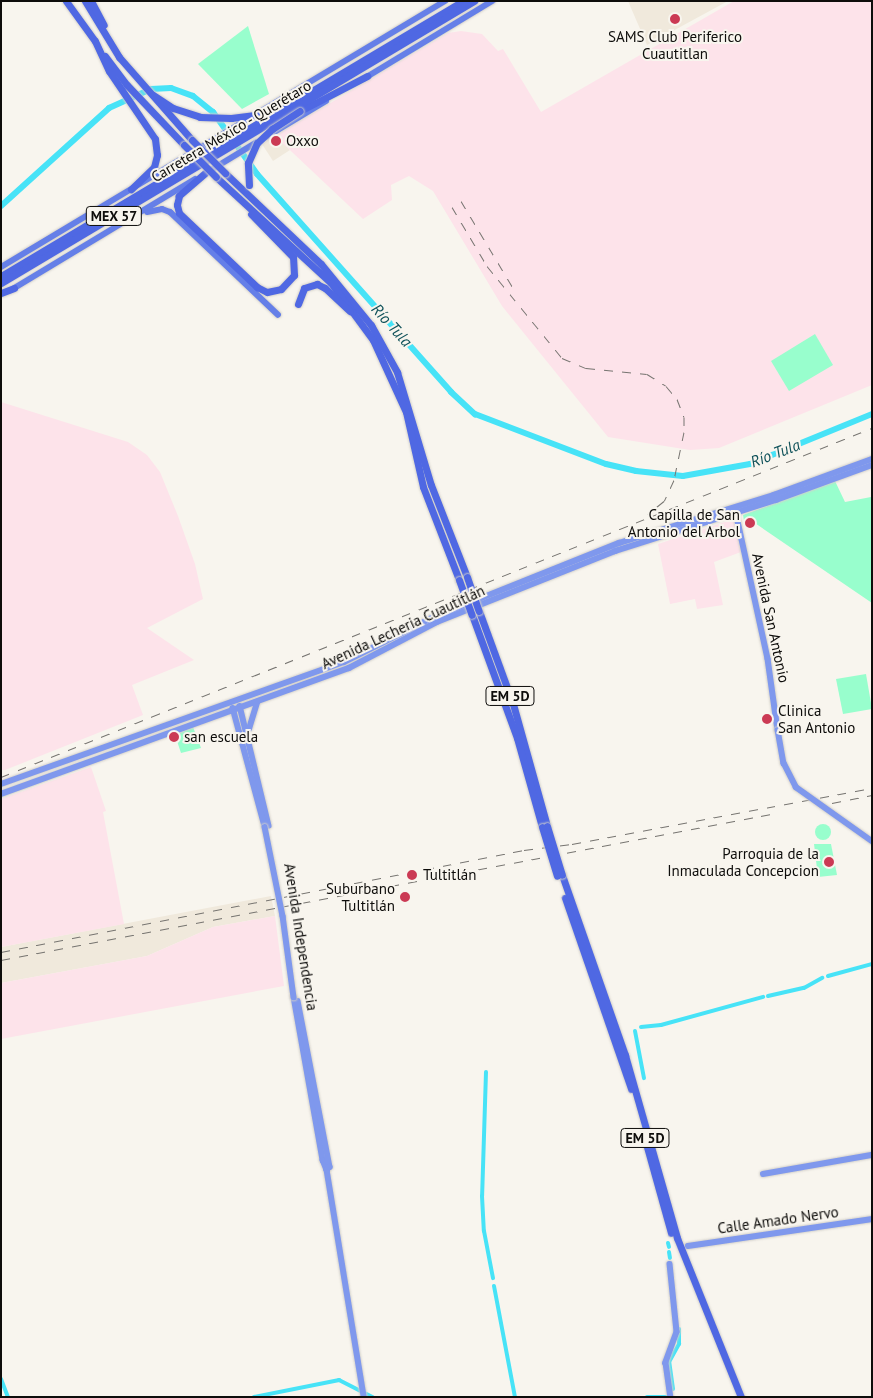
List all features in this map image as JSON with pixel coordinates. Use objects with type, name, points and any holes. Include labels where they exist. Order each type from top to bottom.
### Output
[{"type":"highway","points":[[66,1],[95,41]]},
{"type":"highway","name":"EM 5D","points":[[71,1],[123,86],[148,108],[216,177],[331,283],[358,317],[379,351],[406,412],[423,487],[533,784]]},
{"type":"highway","name":"EM 5D","points":[[85,1],[119,57],[156,102],[265,212],[321,264],[350,296],[383,346],[411,409],[431,485],[513,704],[536,797],[559,876],[615,1033],[675,1239],[737,1397]]},
{"type":"highway","points":[[91,1],[119,57]]},
{"type":"highway","points":[[428,22],[456,1]]},
{"type":"highway","name":"Carretera México - Querétaro","points":[[248,134],[463,1]]},
{"type":"highway","name":"Carretera México - Querétaro","points":[[1,276],[474,1]]},
{"type":"highway","points":[[265,212],[248,186],[248,162],[257,143],[272,129],[300,111],[367,76]]},
{"type":"highway","points":[[123,86],[135,111],[154,136],[157,155],[149,173],[132,189]]},
{"type":"highway","points":[[144,88],[170,106],[190,114],[241,120],[255,115]]},
{"type":"highway","name":"Carretera México - Querétaro","points":[[1,283],[226,146]]},
{"type":"highway","points":[[205,173],[180,196],[177,205],[179,213],[254,285],[281,290],[296,270],[292,254],[241,205],[230,190]]},
{"type":"highway","points":[[298,304],[306,287],[314,284],[323,286],[354,316],[379,351]]},
{"type":"highway","points":[[1,294],[14,288]]},
{"type":"highway","name":"EM 5D","points":[[685,1265],[741,1397]]},
{"type":"main road","points":[[255,115],[445,1]]},
{"type":"main road","points":[[14,288],[492,1]]},
{"type":"main road","points":[[1,267],[219,136],[241,120]]},
{"type":"main road","points":[[132,217],[153,210],[168,211],[278,314]]},
{"type":"main road","name":"Avenida Lecheria Cuautitlán","points":[[1,784],[344,662],[434,617],[619,543],[736,510],[872,459]]},
{"type":"main road","name":"Avenida Lecheria Cuautitlán","points":[[1,794],[349,668],[437,622],[614,551],[872,465]]},
{"type":"main road","name":"Avenida San Antonio","points":[[736,510],[768,659],[785,768],[796,787],[872,841]]},
{"type":"main road","name":"Avenida Independencia","points":[[235,701],[241,708],[248,734],[267,826],[323,1160],[328,1170],[364,1396]]},
{"type":"main road","name":"Avenida Independencia","points":[[235,701],[234,710],[267,826]]},
{"type":"main road","points":[[248,734],[250,717],[257,702]]},
{"type":"main road","points":[[763,1174],[872,1155]]},
{"type":"main road","name":"Calle Amado Nervo","points":[[688,1246],[872,1219]]},
{"type":"main road","points":[[670,1264],[677,1332],[666,1363],[671,1397]]},
{"type":"shaded area","points":[[628,1],[728,1],[647,45]]},
{"type":"shaded area","points":[[734,1],[872,1],[872,385],[719,448],[690,450],[608,437],[502,306],[433,191],[409,176],[391,185],[392,200],[363,219],[275,136],[448,33],[461,31],[482,34],[498,51],[503,49],[541,112]]},
{"type":"shaded area","points":[[275,136],[290,150],[273,161],[262,144]]},
{"type":"shaded area","points":[[1,402],[128,442],[147,455],[160,472],[178,516],[195,564],[203,599],[147,628],[194,660],[132,685],[143,715],[5,770],[1,770]]},
{"type":"shaded area","points":[[734,519],[741,552],[714,562],[723,605],[697,609],[695,599],[670,604],[658,544]]},
{"type":"shaded area","points":[[91,767],[106,811],[103,812],[124,924],[1,947],[1,799]]},
{"type":"shaded area","points":[[271,896],[275,916],[213,927],[147,956],[1,983],[1,947]]},
{"type":"shaded area","points":[[275,916],[284,986],[1,1039],[1,983],[147,956],[213,927]]},
{"type":"green space","points":[[248,26],[269,94],[242,109],[198,64]]},
{"type":"green space","points":[[815,334],[833,365],[789,391],[771,361]]},
{"type":"green space","points":[[835,481],[845,502],[871,497],[872,603],[749,519],[744,521],[743,515]]},
{"type":"green space","points":[[866,674],[872,709],[843,714],[836,679]]},
{"type":"green space","points":[[193,727],[201,748],[181,753],[175,735]]},
{"type":"green space","points":[[823,824],[829,826],[831,832],[829,838],[823,840],[817,838],[815,832],[817,826]]},
{"type":"green space","points":[[814,844],[831,844],[837,875],[818,877]]},
{"type":"waterway","name":"Río Tula","points":[[1,206],[109,108],[151,89],[171,88],[193,96],[213,112],[257,174],[451,392],[475,414],[606,464],[636,471],[683,476],[750,464],[872,414]]},
{"type":"waterway","points":[[828,976],[872,964]]},
{"type":"waterway","points":[[768,996],[804,988],[822,978]]},
{"type":"waterway","points":[[641,1027],[661,1025],[763,997]]},
{"type":"waterway","points":[[635,1031],[644,1078]]},
{"type":"waterway","points":[[486,1072],[482,1196],[484,1231],[493,1278]]},
{"type":"waterway","points":[[668,1243],[669,1247]]},
{"type":"waterway","points":[[669,1252],[670,1258]]},
{"type":"waterway","points":[[494,1286],[515,1397]]},
{"type":"waterway","points":[[673,1389],[669,1362],[679,1344],[679,1329]]},
{"type":"waterway","points":[[1,1379],[8,1397]]},
{"type":"waterway","points":[[254,1397],[339,1380],[373,1397]]},
{"type":"waterway","points":[[647,1397],[667,1397]]},
{"type":"railway","points":[[461,201],[516,293]]},
{"type":"railway","points":[[452,207],[487,266],[562,358],[586,368],[647,374],[666,386],[677,399],[684,417],[684,432],[674,480],[664,501],[648,514]]},
{"type":"railway","points":[[1,777],[872,428]]},
{"type":"railway","points":[[1,952],[524,850],[572,844],[872,788]]},
{"type":"railway","points":[[832,803],[872,795]]},
{"type":"railway","points":[[1,960],[771,814]]},
{"type":"place","name":"SAMS Club Periferico Cuautitlan","points":[[675,19]]},
{"type":"place","name":"Oxxo","points":[[276,141]]},
{"type":"place","name":"Capilla de San Antonio del Arbol","points":[[750,523]]},
{"type":"place","name":"Clinica San Antonio","points":[[767,719]]},
{"type":"place","name":"san escuela","points":[[174,737]]},
{"type":"place","name":"Parroquia de la Inmaculada Concepcion","points":[[829,862]]},
{"type":"place","name":"Tultitlán","points":[[412,875]]},
{"type":"place","name":"Suburbano Tultitlán","points":[[405,897]]}]
